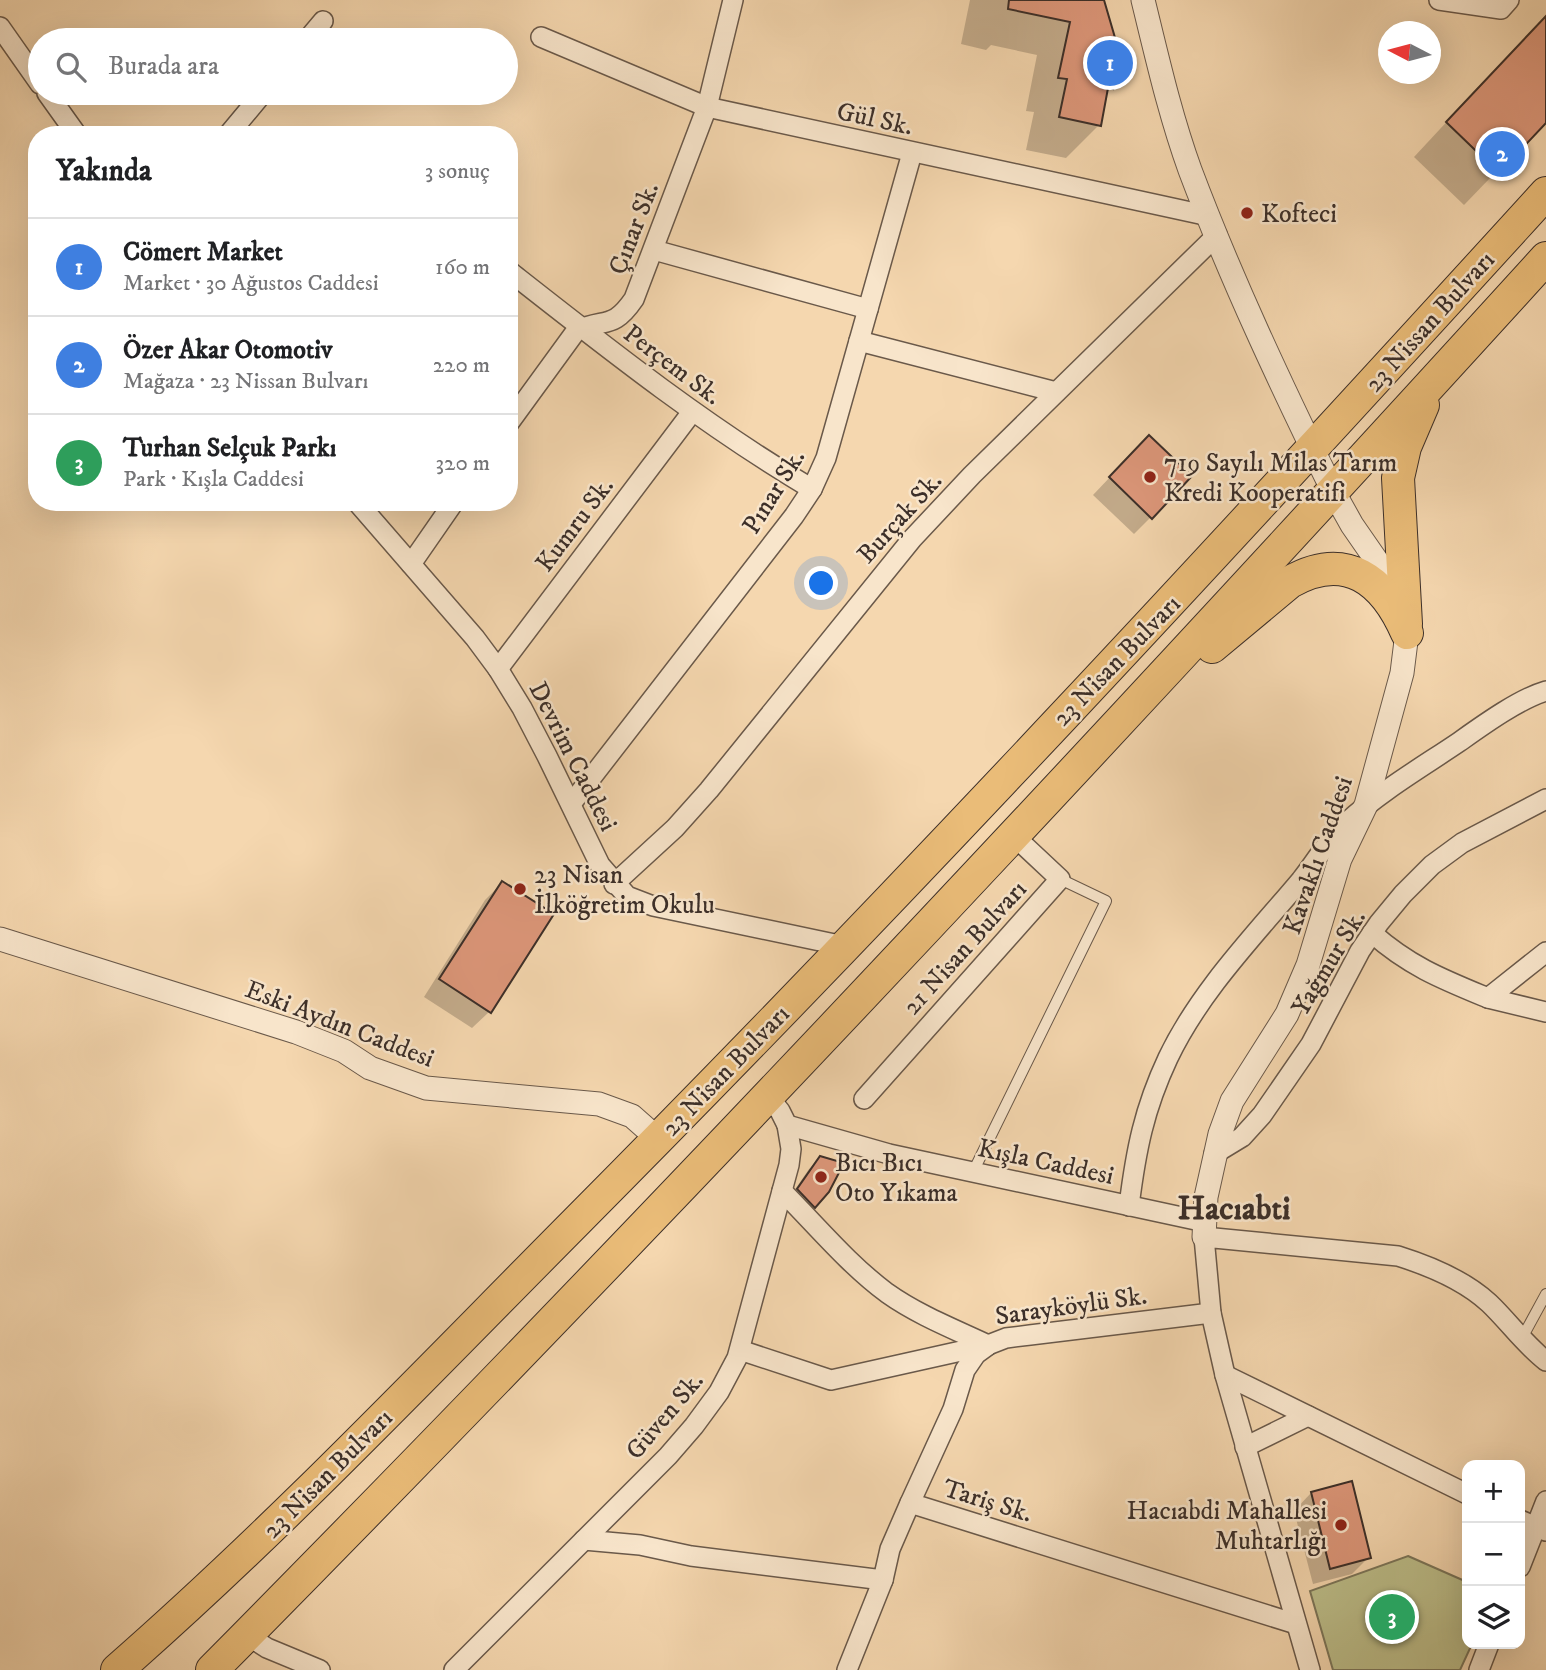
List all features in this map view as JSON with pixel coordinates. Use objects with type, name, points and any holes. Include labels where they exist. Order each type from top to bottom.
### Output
[{"type":"highway","name":"23 Nissan Bulvarı","points":[[1312,449],[1546,193]]},
{"type":"highway","name":"23 Nissan Bulvarı","points":[[1333,492],[1546,258]]},
{"type":"highway","points":[[1407,633],[1398,478],[1413,426],[1436,379]]},
{"type":"highway","name":"23 Nisan Bulvarı","points":[[117,1670],[258,1543],[658,1139],[1219,551],[1312,449]]},
{"type":"highway","name":"23 Nisan Bulvarı","points":[[247,1635],[768,1097],[1333,492]]},
{"type":"highway","points":[[1109,732],[1290,582],[1303,575],[1332,569],[1345,570],[1375,583],[1390,601],[1407,633]]},
{"type":"highway","points":[[212,1670],[247,1635]]},
{"type":"street","name":"Çınar Sk.","points":[[582,328],[613,321],[623,315],[634,299],[707,107],[733,0]]},
{"type":"street","name":"Kavaklı Caddesi","points":[[1143,0],[1173,118],[1213,225],[1333,492],[1391,583],[1402,608],[1407,633],[1399,686],[1366,805],[1340,859],[1299,989],[1287,1014],[1232,1101],[1214,1154],[1206,1197],[1205,1229]]},
{"type":"street","points":[[1439,0],[1505,4]]},
{"type":"street","points":[[317,28],[323,21]]},
{"type":"street","points":[[0,27],[28,67]]},
{"type":"street","name":"Gül Sk.","points":[[541,37],[707,107],[1213,225]]},
{"type":"street","points":[[56,105],[71,126]]},
{"type":"street","points":[[236,126],[253,105]]},
{"type":"street","name":"Pınar Sk.","points":[[571,804],[794,516],[812,489],[826,458],[912,153]]},
{"type":"street","name":"Burçak Sk.","points":[[614,884],[675,828],[709,790],[912,538],[1056,392],[1213,225]]},
{"type":"street","points":[[654,250],[868,309]]},
{"type":"street","name":"Perçem Sk.","points":[[518,278],[692,412],[751,453],[812,489]]},
{"type":"street","points":[[518,410],[568,338],[582,328]]},
{"type":"street","points":[[859,341],[1056,392]]},
{"type":"street","name":"Kumru Sk.","points":[[498,669],[692,412]]},
{"type":"street","name":"Devrim Caddesi","points":[[365,511],[475,638],[498,669],[522,708],[600,865],[626,896],[653,906],[844,946]]},
{"type":"street","points":[[411,564],[448,511]]},
{"type":"street","points":[[1129,1206],[1137,1147],[1150,1101],[1169,1056],[1192,1016],[1235,956],[1304,876],[1326,844],[1366,805],[1484,725],[1546,691]]},
{"type":"street","name":"Yağmur Sk.","points":[[1214,1154],[1242,1137],[1262,1115],[1311,1044],[1360,951],[1403,894],[1432,865],[1462,843],[1546,799]]},
{"type":"street","name":"21 Nisan Bulvarı","points":[[864,1099],[1060,879],[1013,835]]},
{"type":"street","points":[[1372,933],[1415,967],[1488,998],[1546,1012]]},
{"type":"street","name":"Eski Aydın Caddesi","points":[[0,939],[296,1032],[344,1051],[370,1068],[426,1088],[599,1104],[632,1116],[658,1139]]},
{"type":"street","points":[[1488,998],[1546,952]]},
{"type":"street","points":[[768,1097],[787,1125]]},
{"type":"street","name":"Kışla Caddesi","points":[[787,1125],[889,1154],[1129,1206],[1205,1229],[1398,1256],[1448,1276],[1468,1288],[1489,1303],[1521,1339],[1546,1361]]},
{"type":"street","name":"Güven Sk.","points":[[454,1670],[668,1456],[694,1426],[729,1376],[740,1350],[782,1191],[790,1149],[787,1125]]},
{"type":"street","name":"Sarayköylü Sk.","points":[[782,1191],[859,1269],[887,1293],[912,1309],[988,1345],[1006,1338],[1211,1312]]},
{"type":"street","points":[[1205,1229],[1211,1312],[1224,1375],[1310,1670]]},
{"type":"street","points":[[740,1350],[831,1380],[988,1345]]},
{"type":"street","points":[[910,1503],[953,1409],[965,1370],[976,1354],[988,1345]]},
{"type":"street","points":[[1224,1375],[1462,1492]]},
{"type":"street","points":[[1245,1447],[1308,1416]]},
{"type":"street","points":[[1525,1552],[1546,1501]]},
{"type":"street","name":"Tariş Sk.","points":[[847,1670],[883,1580],[890,1549],[910,1503],[1296,1624]]},
{"type":"street","points":[[584,1540],[640,1545],[691,1556],[883,1580]]},
{"type":"street","points":[[247,1635],[267,1648],[320,1670]]},
{"type":"street","points":[[1479,1670],[1487,1649]]},
{"type":"lane","points":[[973,1172],[1106,901],[1060,879]]},
{"type":"lane","points":[[1521,1339],[1546,1294]]},
{"type":"green space","points":[[1408,1556],[1462,1580],[1462,1649],[1470,1649],[1460,1670],[1333,1670],[1310,1591]]},
{"type":"building","points":[[1009,0],[1104,0],[1116,41],[1122,42],[1113,89],[1108,88],[1101,126],[1059,117],[1067,79],[1058,78],[1070,22],[1008,9]]},
{"type":"building","points":[[1546,16],[1546,123],[1499,173],[1446,122]]},
{"type":"building","name":"719 Sayılı Milas Tarım Kredi Kooperatifi","points":[[1149,435],[1192,476],[1152,519],[1109,477]]},
{"type":"building","points":[[502,881],[554,914],[491,1013],[439,979]]},
{"type":"building","name":"Bıcı Bıcı Oto Yıkama","points":[[820,1156],[844,1163],[829,1192],[815,1208],[797,1189]]},
{"type":"building","name":"Hacıabdi Mahallesi Muhtarlığı","points":[[1352,1481],[1371,1558],[1330,1569],[1311,1492]]},
{"type":"place","name":"Cömert Market","points":[[1110,63]]},
{"type":"place","name":"Özer Akar Otomotiv","points":[[1502,154]]},
{"type":"place","name":"Kofteci","points":[[1247,213]]},
{"type":"place","name":"719 Sayılı Milas Tarım Kredi Kooperatifi","points":[[1150,477]]},
{"type":"place","name":"23 Nisan İlköğretim Okulu","points":[[520,889]]},
{"type":"place","name":"Bıcı Bıcı Oto Yıkama","points":[[821,1177]]},
{"type":"place","name":"Hacıabdi Mahallesi Muhtarlığı","points":[[1341,1525]]},
{"type":"place","name":"Turhan Selçuk Parkı","points":[[1392,1617]]},
{"type":"district","name":"Hacıabti","points":[[1234,1207]]}]
